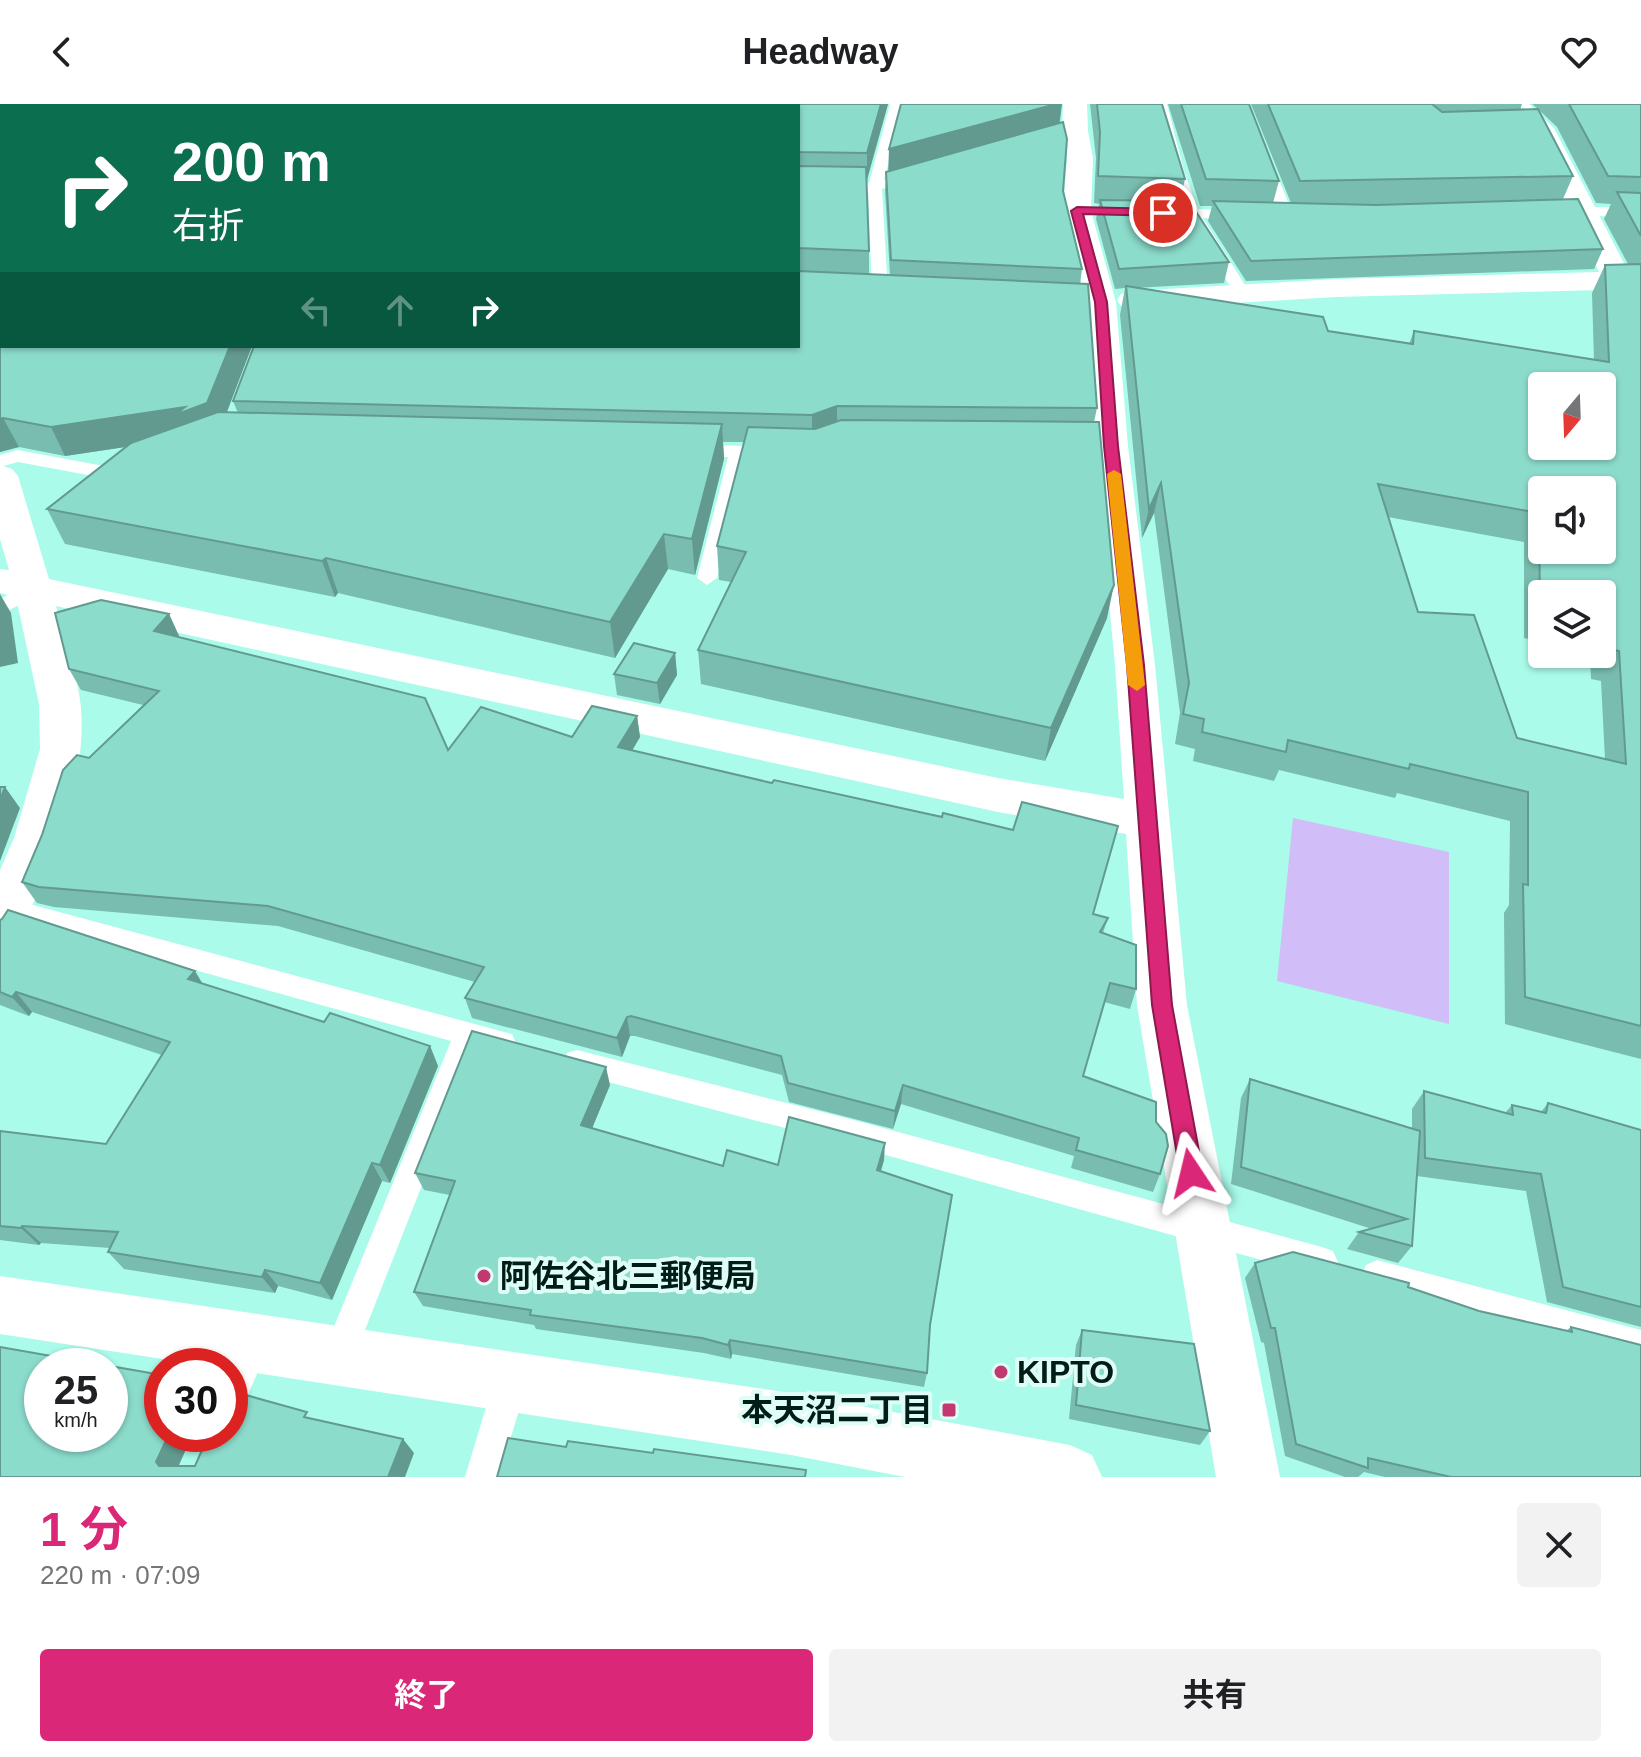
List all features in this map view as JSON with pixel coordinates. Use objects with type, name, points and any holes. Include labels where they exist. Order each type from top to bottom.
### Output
[{"type":"street","points":[[1527,120],[1630,280]]},
{"type":"street","points":[[1070,123],[1080,158],[1085,301],[1135,665],[1162,1005],[1248,1477]]},
{"type":"street","points":[[1085,301],[1630,280]]},
{"type":"street","points":[[866,291],[911,293]]},
{"type":"street","points":[[0,476],[11,593],[60,704],[61,749],[37,838],[3,916]]},
{"type":"street","points":[[11,593],[429,671],[998,795],[1146,820]]},
{"type":"street","points":[[0,1305],[791,1424],[1070,1477]]},
{"type":"lane","points":[[866,291],[875,187],[897,104]]},
{"type":"lane","points":[[1160,104],[1177,171],[1192,213],[1242,293]]},
{"type":"lane","points":[[1149,212],[1277,215],[1243,104]]},
{"type":"lane","points":[[800,186],[875,187],[936,170]]},
{"type":"lane","points":[[1553,211],[1641,213]]},
{"type":"lane","points":[[675,450],[785,452]]},
{"type":"lane","points":[[707,578],[739,452]]},
{"type":"lane","points":[[0,461],[18,456],[123,477],[149,467]]},
{"type":"lane","points":[[3,916],[850,1132],[1201,1230],[1641,1346]]},
{"type":"lane","points":[[338,1356],[468,1034]]},
{"type":"lane","points":[[248,1356],[254,1343]]},
{"type":"lane","points":[[482,1477],[510,1384]]},
{"type":"shaded area","points":[[1293,818],[1449,852],[1449,1024],[1277,981]]},
{"type":"building","points":[[800,104],[881,104],[867,153],[800,152]]},
{"type":"building","points":[[901,104],[1056,104],[889,149]]},
{"type":"building","points":[[1097,104],[1162,104],[1185,179],[1098,176],[1100,132]]},
{"type":"building","points":[[1181,104],[1249,104],[1279,181],[1206,179]]},
{"type":"building","points":[[1268,104],[1432,104],[1442,112],[1538,109],[1573,176],[1300,181]]},
{"type":"building","points":[[1569,104],[1641,104],[1641,177],[1608,176]]},
{"type":"building","points":[[1063,122],[1067,139],[1063,191],[1082,269],[891,260],[886,172]]},
{"type":"building","points":[[800,166],[866,167],[869,251],[800,248]]},
{"type":"building","points":[[1617,192],[1641,193],[1641,236]]},
{"type":"building","points":[[1578,199],[1603,249],[1251,261],[1213,201],[1376,205]]},
{"type":"building","points":[[1100,200],[1189,201],[1229,262],[1119,269]]},
{"type":"building","points":[[1641,264],[1641,1026],[1525,997],[1523,884],[1528,885],[1528,792],[1410,764],[1409,769],[1288,740],[1286,752],[1202,732],[1204,719],[1183,714],[1189,683],[1161,483],[1149,509],[1126,286],[1323,317],[1328,331],[1413,344],[1414,331],[1609,362],[1605,265]]},
{"type":"building","points":[[800,271],[1088,284],[1097,408],[837,406],[812,415],[233,401],[253,348],[800,348]]},
{"type":"building","points":[[0,348],[229,348],[207,403],[175,415],[185,407],[51,427],[0,419]]},
{"type":"building","points":[[218,412],[722,424],[692,539],[664,534],[610,622],[326,558],[322,561],[47,509],[131,443]]},
{"type":"building","points":[[841,420],[1099,422],[1114,585],[1051,728],[698,650],[746,552],[717,546],[748,427],[815,429]]},
{"type":"building","points":[[101,600],[169,614],[154,631],[425,698],[448,750],[481,707],[572,737],[592,706],[637,716],[618,747],[772,783],[774,780],[1013,830],[1022,802],[1118,826],[1093,914],[1108,918],[1100,932],[1136,945],[1136,989],[1110,983],[1083,1076],[1156,1102],[1156,1122],[1166,1134],[1168,1146],[1160,1174],[1076,1150],[1079,1138],[903,1085],[895,1111],[788,1083],[781,1056],[631,1016],[627,1017],[617,1038],[465,998],[484,967],[268,906],[39,887],[22,882],[42,835],[63,770],[77,755],[89,758],[159,691],[69,669],[55,613]]},
{"type":"building","points":[[634,643],[675,653],[657,683],[614,674]]},
{"type":"building","points":[[8,910],[195,971],[188,979],[324,1022],[330,1013],[430,1046],[380,1165],[372,1163],[320,1283],[265,1270],[262,1277],[108,1252],[118,1232],[0,1226],[0,1131],[106,1144],[170,1042],[16,992],[12,997],[0,992],[0,920]]},
{"type":"building","points":[[472,1031],[606,1067],[581,1125],[723,1166],[727,1150],[778,1165],[789,1117],[885,1143],[877,1170],[952,1195],[930,1325],[927,1373],[730,1340],[728,1345],[702,1338],[530,1315],[531,1310],[414,1292],[455,1181],[415,1173]]},
{"type":"building","points":[[1250,1079],[1420,1131],[1412,1246],[1359,1232],[1407,1219],[1241,1167]]},
{"type":"building","points":[[1424,1091],[1513,1115],[1512,1105],[1546,1113],[1548,1103],[1641,1130],[1641,1307],[1563,1287],[1541,1174],[1425,1158]]},
{"type":"building","points":[[1293,1252],[1409,1283],[1408,1287],[1479,1311],[1572,1332],[1571,1327],[1641,1345],[1641,1477],[1451,1477],[1368,1458],[1368,1468],[1296,1444],[1275,1328],[1271,1328],[1255,1263]]},
{"type":"building","points":[[1082,1330],[1194,1344],[1210,1431],[1076,1405]]},
{"type":"building","points":[[0,1347],[24,1351],[24,1452],[128,1452],[128,1369],[144,1372],[144,1452],[161,1452],[156,1462],[159,1466],[195,1466],[201,1452],[248,1452],[248,1396],[307,1412],[304,1417],[403,1439],[388,1477],[0,1477]]},
{"type":"building","points":[[508,1438],[566,1447],[568,1441],[653,1453],[654,1449],[806,1470],[805,1477],[497,1477]]},
{"type":"slow traffic","points":[[1114,474],[1137,685]]},
{"type":"place","name":"阿佐谷北三郵便局","points":[[484,1276]]},
{"type":"place","name":"KIPTO","points":[[1001,1372]]},
{"type":"place","name":"本天沼二丁目","points":[[949,1410]]},
{"type":"route","points":[[1163,213],[1077,211],[1101,302],[1111,446],[1135,665],[1162,1005],[1191,1173]]}]
